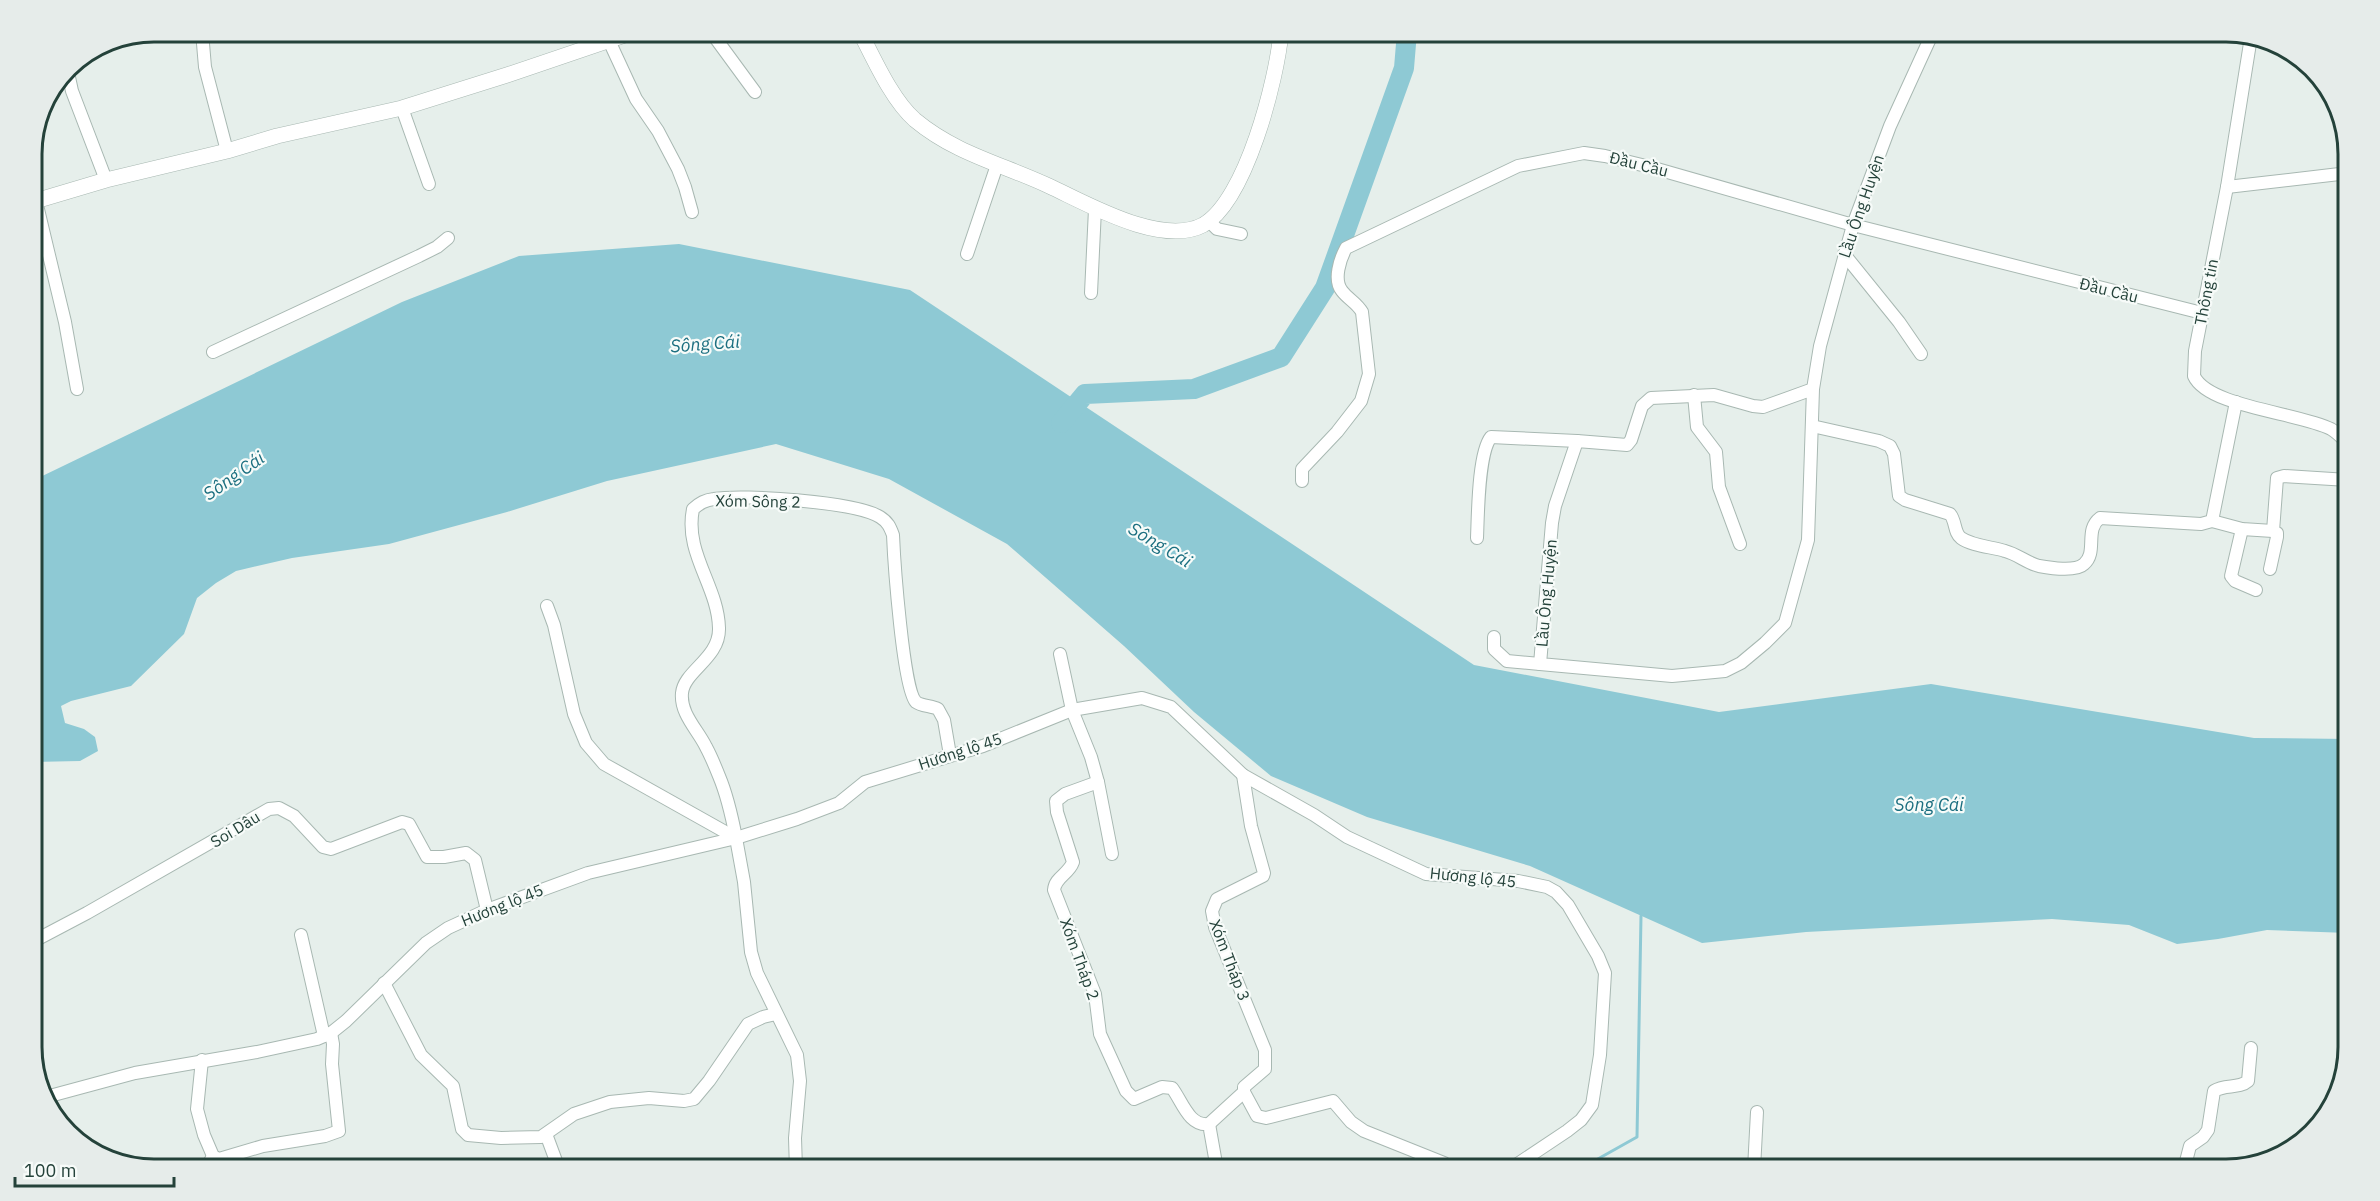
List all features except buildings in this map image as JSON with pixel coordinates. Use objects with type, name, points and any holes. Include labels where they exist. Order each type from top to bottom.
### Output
[{"type":"street","points":[[203,42],[205,67],[226,151]]},
{"type":"street","points":[[42,199],[277,136],[402,108],[507,75],[592,42]]},
{"type":"street","points":[[610,42],[636,99],[658,131],[678,169],[686,187],[692,212]]},
{"type":"street","points":[[718,42],[756,92]]},
{"type":"street","points":[[866,42],[895,94],[913,118],[960,150],[1048,185],[1095,209],[1130,222],[1170,230],[1195,228],[1209,220],[1227,200],[1244,169],[1267,103],[1280,42]]},
{"type":"street","name":"Lầu Ông Huyện","points":[[1577,441],[1555,506],[1552,523],[1540,664],[1672,676],[1706,675],[1732,668],[1783,626],[1787,619],[1808,540],[1814,389],[1820,346],[1853,225],[1890,126],[1928,42]]},
{"type":"street","name":"Thông tin","points":[[2250,45],[2227,187],[2193,366],[2194,376],[2203,388],[2236,402],[2324,426],[2338,434]]},
{"type":"street","points":[[70,81],[106,180]]},
{"type":"street","points":[[402,108],[429,184]]},
{"type":"street","name":"Đầu Cầu","points":[[1302,481],[1302,469],[1337,432],[1361,401],[1369,374],[1362,312],[1358,304],[1341,290],[1339,285],[1340,264],[1346,248],[1518,166],[1584,153],[1650,167],[1853,225],[2202,313]]},
{"type":"street","points":[[967,254],[997,165]]},
{"type":"street","points":[[2227,187],[2338,174]]},
{"type":"street","points":[[1091,293],[1095,209]]},
{"type":"street","points":[[1209,220],[1217,229],[1241,234]]},
{"type":"street","points":[[42,232],[65,322],[77,389]]},
{"type":"street","points":[[213,352],[419,256],[437,247],[448,238]]},
{"type":"street","points":[[1844,254],[1899,321],[1921,354]]},
{"type":"street","points":[[1477,538],[1480,491],[1487,443],[1491,437],[1627,445],[1646,401],[1656,397],[1721,396],[1762,407],[1814,389]]},
{"type":"street","points":[[1694,395],[1697,427],[1716,452],[1719,486],[1740,544]]},
{"type":"street","points":[[2212,521],[2236,402]]},
{"type":"street","points":[[1812,426],[1879,441],[1890,446],[1894,454],[1898,492],[1902,498],[1950,514],[1955,522],[1957,534],[1963,540],[2007,551],[2040,566],[2073,568],[2084,564],[2090,554],[2091,530],[2100,518],[2201,524],[2212,521],[2242,529],[2273,531],[2277,533],[2277,537],[2270,569]]},
{"type":"street","points":[[2273,531],[2279,477],[2338,480]]},
{"type":"street","name":"Xóm Sông 2","points":[[736,838],[720,779],[706,745],[686,715],[682,696],[683,686],[702,665],[717,643],[719,628],[716,610],[695,549],[691,530],[693,509],[700,502],[727,498],[790,500],[868,511],[880,516],[890,524],[893,535],[899,618],[913,698],[918,704],[938,709],[945,726],[950,755]]},
{"type":"street","points":[[2242,529],[2232,576],[2235,581],[2256,590]]},
{"type":"street","points":[[547,606],[554,625],[574,714],[586,743],[604,764],[736,838],[744,882],[751,952],[757,973],[797,1055],[800,1105],[795,1138],[796,1159]]},
{"type":"street","points":[[1494,637],[1494,649],[1504,660],[1540,664]]},
{"type":"street","points":[[1060,654],[1072,710],[1091,757],[1098,782],[1112,854]]},
{"type":"street","name":"Hương lộ 45","points":[[54,1096],[135,1073],[202,1060],[257,1053],[327,1035],[411,957],[447,928],[487,910],[588,873],[736,838],[839,803],[865,782],[983,746],[1072,710],[1142,698],[1161,702],[1181,714],[1243,775],[1314,815],[1347,837],[1418,871],[1445,877],[1497,878],[1547,887],[1556,892],[1568,905],[1598,956],[1605,973],[1600,1055],[1592,1105],[1581,1120],[1526,1159]]},
{"type":"street","name":"Xóm Tháp 3","points":[[1209,1124],[1244,1092],[1245,1084],[1265,1068],[1266,1057],[1262,1041],[1213,921],[1212,911],[1217,899],[1263,876],[1264,873],[1251,826],[1243,775]]},
{"type":"street","name":"Xóm Tháp 2","points":[[1098,782],[1065,794],[1056,801],[1057,812],[1073,862],[1054,887],[1095,994],[1100,1034],[1128,1096],[1138,1098],[1162,1087],[1169,1087],[1174,1089],[1192,1119],[1199,1124],[1209,1124]]},
{"type":"street","name":"Soi Dâu","points":[[42,937],[211,844],[269,809],[279,808],[294,816],[323,847],[332,849],[402,822],[409,824],[427,857],[444,858],[466,853],[475,860],[487,910]]},
{"type":"street","points":[[202,1060],[197,1109],[213,1156],[219,1159],[262,1146],[325,1136],[339,1131],[332,1064],[333,1044],[327,1035],[301,935]]},
{"type":"street","points":[[384,983],[421,1055],[453,1086],[462,1130],[468,1135],[501,1138],[540,1137],[574,1114],[610,1102],[649,1098],[684,1101],[694,1099],[748,1024],[776,1014]]},
{"type":"street","points":[[2187,1159],[2190,1146],[2204,1137],[2208,1131],[2214,1091],[2223,1087],[2242,1085],[2248,1081],[2251,1048]]},
{"type":"street","points":[[1244,1092],[1257,1116],[1261,1118],[1334,1101],[1351,1122],[1364,1131],[1434,1159]]},
{"type":"street","points":[[1755,1159],[1757,1112]]},
{"type":"street","points":[[1209,1124],[1215,1159]]},
{"type":"street","points":[[546,1134],[555,1159]]},
{"type":"water","name":"Sông Cái","points":[[679,244],[910,290],[1474,665],[1719,712],[1931,684],[2254,738],[2338,739],[2338,933],[2267,930],[2177,944],[2129,925],[2052,919],[1806,932],[1702,943],[1530,866],[1367,817],[1271,776],[1194,712],[1124,646],[1007,544],[889,479],[776,444],[607,481],[507,512],[389,544],[292,558],[236,571],[197,598],[184,634],[131,686],[71,701],[61,706],[65,723],[84,729],[95,737],[98,751],[80,761],[42,762],[42,476],[402,302],[519,256]]},
{"type":"waterway","points":[[1061,423],[1085,394],[1194,389],[1281,357],[1325,288],[1404,68],[1406,42]]},
{"type":"waterway","points":[[1598,1159],[1637,1137],[1641,916]]}]
